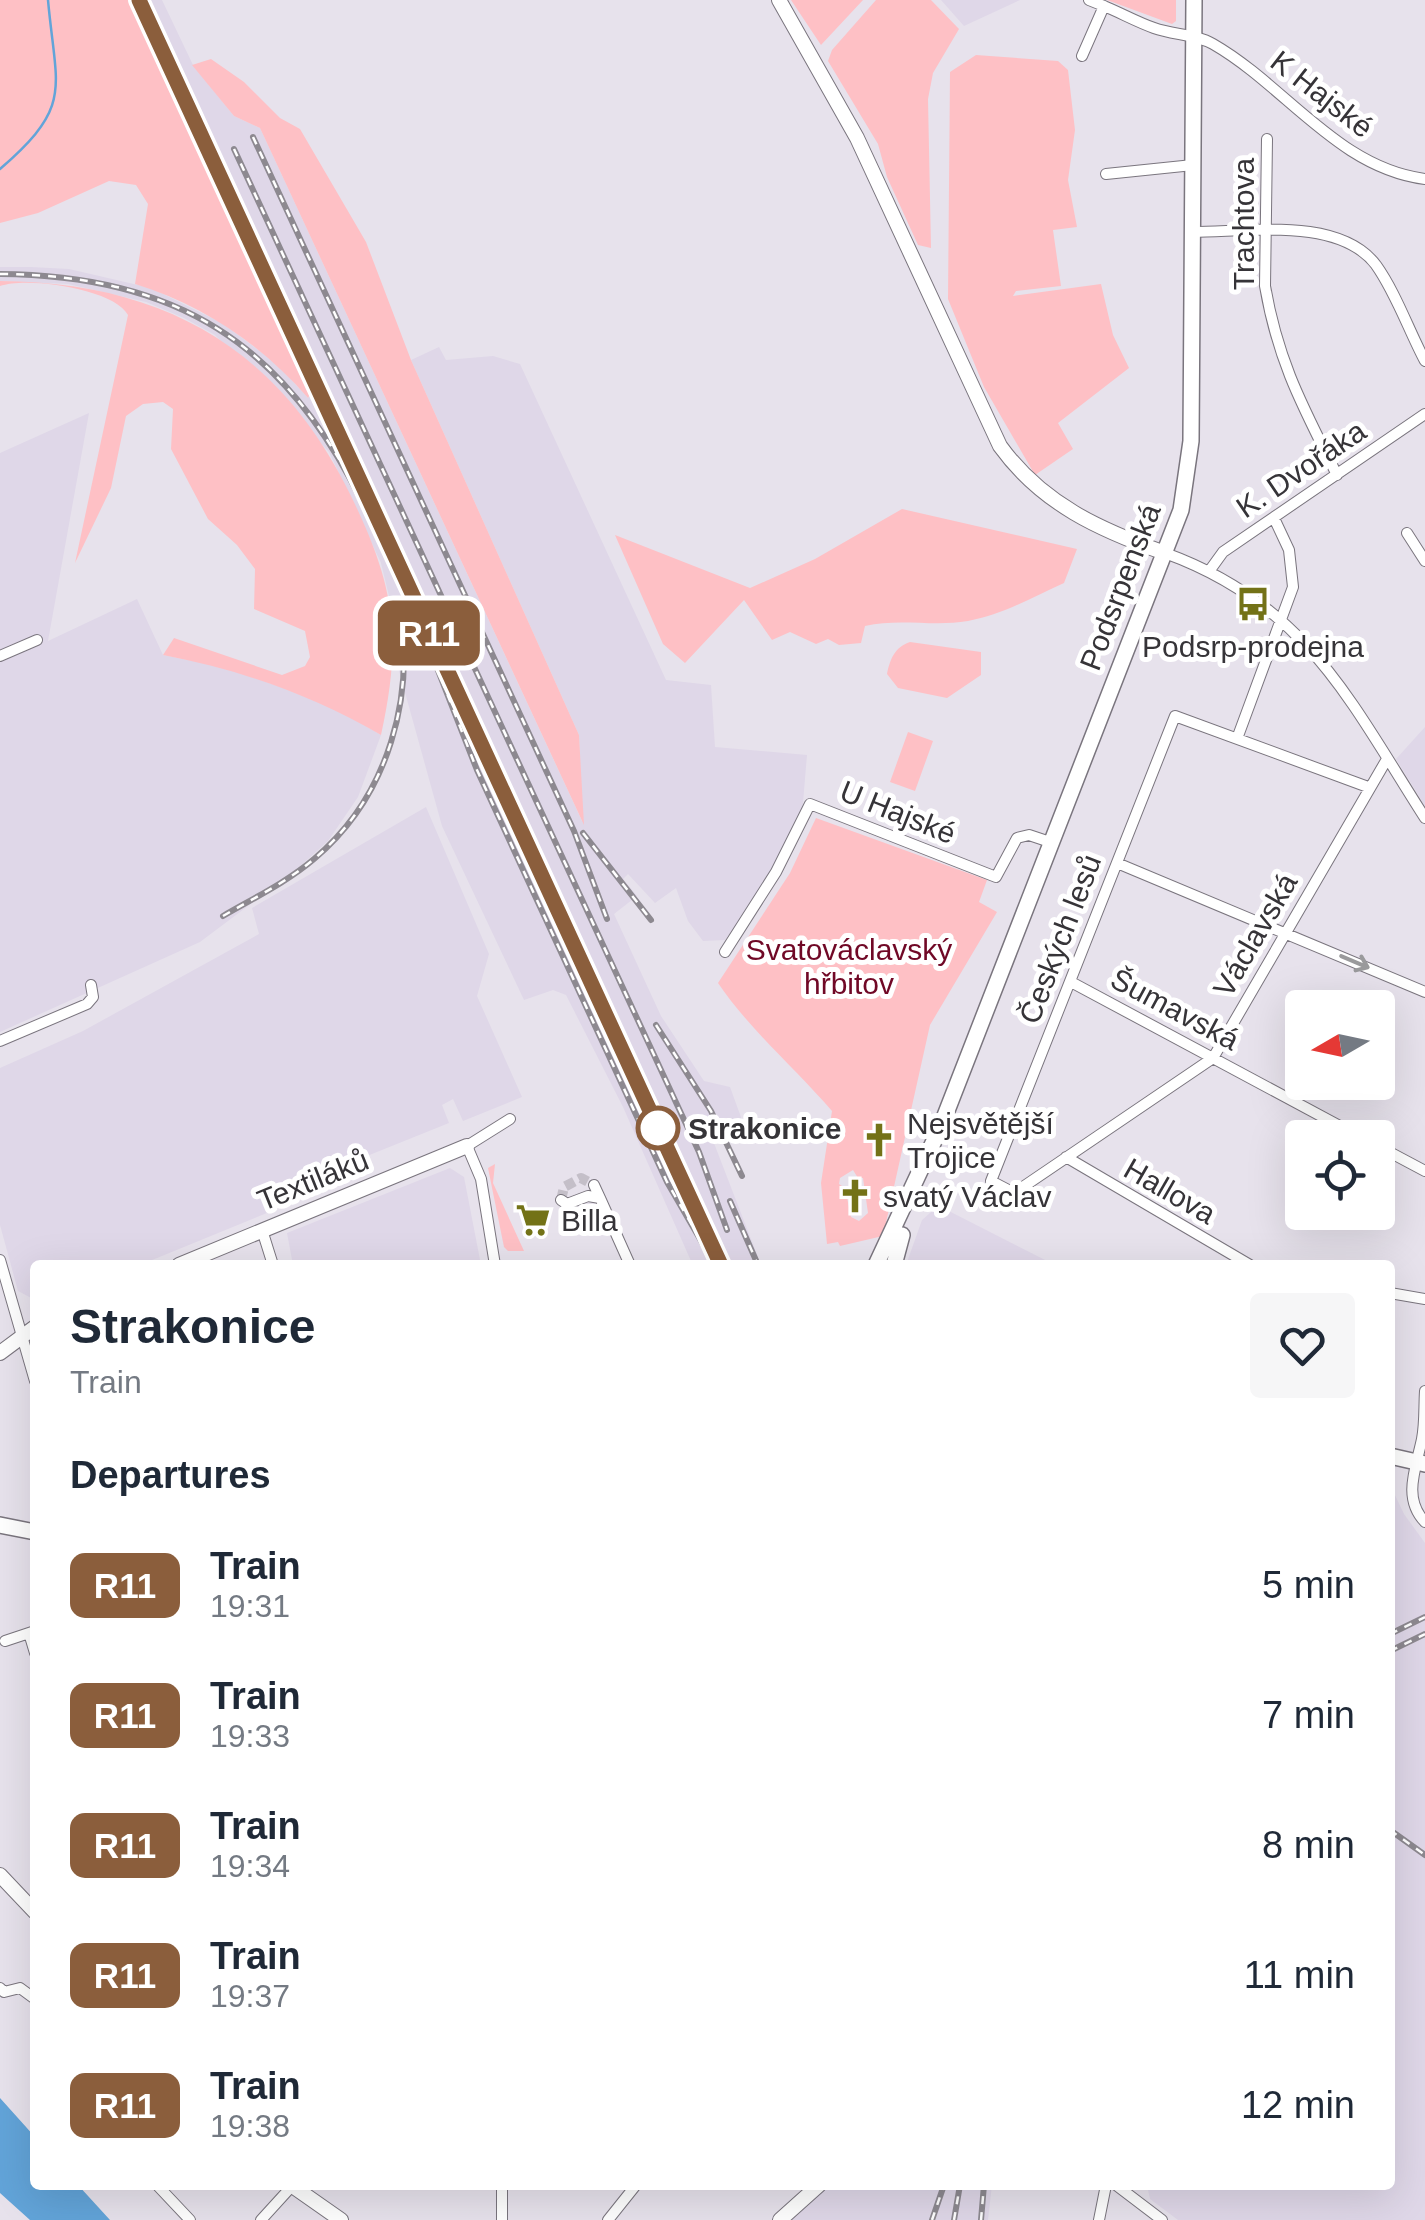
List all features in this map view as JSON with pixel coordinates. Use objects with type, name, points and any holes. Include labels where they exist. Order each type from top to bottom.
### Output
[{"type":"main road","name":"Podsrpenská","points":[[896,1260],[940,1126],[1165,553],[1184,494],[1190,458],[1194,0]]},
{"type":"main road","name":"Podsrpenská","points":[[878,1260],[940,1126]]},
{"type":"main road","points":[[1395,1457],[1420,1463]]},
{"type":"main road","points":[[0,1525],[30,1531]]},
{"type":"main road","points":[[0,1535],[30,1540]]},
{"type":"street","points":[[779,0],[857,138],[1000,446],[1030,482],[1064,509],[1210,570],[1282,622],[1325,661],[1425,818]]},
{"type":"street","name":"K Hajské","points":[[1089,0],[1154,28],[1214,44],[1283,93],[1342,148],[1382,168],[1425,179]]},
{"type":"street","points":[[1082,56],[1104,6]]},
{"type":"street","name":"Trachtova","points":[[1267,138],[1265,286],[1280,360],[1336,475]]},
{"type":"street","points":[[1106,174],[1193,165]]},
{"type":"street","points":[[1193,232],[1325,235],[1362,252],[1376,266],[1425,361]]},
{"type":"street","name":"K. Dvořáka","points":[[1210,570],[1222,552],[1425,414]]},
{"type":"street","points":[[1274,518],[1289,550],[1294,586],[1238,736],[1368,787]]},
{"type":"street","points":[[1407,533],[1425,562]]},
{"type":"street","points":[[0,656],[37,640]]},
{"type":"street","name":"Českých lesů","points":[[991,1181],[1174,716],[1238,736]]},
{"type":"street","name":"Václavská","points":[[991,1181],[1014,1194],[1213,1058],[1387,759]]},
{"type":"street","name":"U Hajské","points":[[725,952],[776,872],[810,804],[996,878],[1017,838],[1029,835],[1050,842]]},
{"type":"street","points":[[1117,863],[1425,992]]},
{"type":"street","name":"Šumavská","points":[[1071,982],[1328,1120]]},
{"type":"street","points":[[0,1041],[87,1004],[93,997],[92,985]]},
{"type":"street","points":[[494,1260],[481,1179],[467,1146],[510,1119]]},
{"type":"street","name":"Textiláků","points":[[191,1260],[467,1146]]},
{"type":"street","points":[[1395,1155],[1425,1172]]},
{"type":"street","name":"Hallova","points":[[1066,1158],[1241,1260]]},
{"type":"street","points":[[594,1184],[628,1260]]},
{"type":"street","points":[[560,1200],[567,1204],[588,1196],[600,1198]]},
{"type":"street","points":[[262,1230],[271,1260]]},
{"type":"street","points":[[0,1260],[28,1331],[0,1354]]},
{"type":"street","points":[[1395,1294],[1425,1299]]},
{"type":"street","points":[[1425,1391],[1420,1463],[1412,1500],[1425,1522]]},
{"type":"street","points":[[4,1641],[30,1633]]},
{"type":"street","points":[[0,1874],[30,1907]]},
{"type":"street","points":[[0,1988],[4,1992],[20,1988],[30,1995]]},
{"type":"street","points":[[163,2190],[190,2220]]},
{"type":"street","points":[[261,2220],[287,2190]]},
{"type":"street","points":[[297,2190],[341,2220]]},
{"type":"street","points":[[502,2190],[502,2220]]},
{"type":"street","points":[[608,2220],[632,2190]]},
{"type":"street","points":[[780,2220],[813,2190]]},
{"type":"street","points":[[1100,2220],[1105,2190]]},
{"type":"street","points":[[1123,2190],[1162,2220]]},
{"type":"shaded area","points":[[129,0],[162,0],[193,65],[234,116],[260,128],[582,821],[579,735],[411,360],[439,347],[446,360],[493,356],[520,364],[666,680],[711,685],[715,747],[807,755],[802,815],[750,907],[725,940],[703,941],[688,921],[676,888],[655,903],[628,874],[623,879],[637,896],[614,914],[661,1016],[704,1081],[730,1087],[742,1120],[712,1138],[759,1260],[691,1260],[623,1107],[566,995],[553,990],[524,1000],[442,826],[393,649],[390,600],[381,563],[329,452],[215,335],[146,302],[68,284],[0,281],[0,267],[69,269],[151,288],[222,323],[277,364],[308,398],[311,392]]},
{"type":"shaded area","points":[[941,0],[1020,0],[964,26]]},
{"type":"shaded area","points":[[89,413],[48,641],[137,599],[163,655],[228,668],[330,705],[381,735],[358,797],[328,841],[296,870],[200,942],[0,1032],[0,453]]},
{"type":"shaded area","points":[[1425,727],[1425,806],[1396,759]]},
{"type":"shaded area","points":[[426,807],[489,954],[477,996],[522,1097],[463,1121],[453,1099],[442,1105],[449,1123],[367,1156],[369,1171],[152,1260],[30,1260],[30,1297],[18,1291],[0,1225],[0,1068],[83,1031],[259,934],[252,908]]},
{"type":"shaded area","points":[[450,1168],[464,1177],[480,1260],[292,1260],[287,1233]]},
{"type":"shaded area","points":[[938,1206],[1045,1260],[908,1260],[922,1220]]},
{"type":"shaded area","points":[[1395,1495],[1425,1543],[1425,2220],[1178,2220],[1150,2199],[1148,2190],[1395,2190]]},
{"type":"shaded area","points":[[822,2190],[991,2190],[988,2220],[789,2220]]},
{"type":"green space","points":[[0,0],[129,0],[311,392],[308,398],[271,361],[230,329],[184,303],[135,284],[148,204],[136,185],[109,181],[38,213],[0,223]]},
{"type":"green space","points":[[791,0],[863,0],[821,45]]},
{"type":"green space","points":[[876,0],[931,0],[959,29],[933,73],[928,99],[931,248],[918,245],[887,177],[878,144],[828,61],[832,50]]},
{"type":"green space","points":[[1107,0],[1176,0],[1176,21],[1172,24]]},
{"type":"green space","points":[[976,55],[1058,61],[1068,70],[1075,130],[1068,180],[1077,227],[1053,230],[1061,286],[1016,291],[1013,296],[1101,284],[1113,335],[1129,368],[1058,423],[1073,449],[1035,475],[984,387],[948,299],[950,72]]},
{"type":"green space","points":[[211,59],[244,82],[280,118],[300,129],[366,242],[411,360],[579,735],[584,825],[260,128],[234,116],[192,65]]},
{"type":"green space","points":[[38,283],[112,294],[162,310],[208,332],[249,361],[287,398],[320,441],[364,524],[385,583],[392,668],[381,735],[275,686],[163,655],[174,638],[282,675],[305,666],[310,657],[305,631],[254,609],[255,569],[237,545],[208,519],[171,449],[173,409],[163,402],[143,404],[126,416],[111,488],[75,563],[128,315],[106,298]]},
{"type":"green space","points":[[902,509],[1077,549],[1064,583],[1017,605],[968,621],[865,626],[861,643],[839,645],[828,639],[816,644],[790,632],[772,640],[744,600],[685,663],[663,644],[615,535],[750,588],[815,559]]},
{"type":"green space","points":[[910,642],[981,652],[981,675],[947,698],[898,688],[887,674],[888,669],[897,650]]},
{"type":"green space","points":[[908,732],[933,741],[915,791],[890,782]]},
{"type":"green space","name":"Svatováclavský hřbitov","points":[[816,818],[987,880],[979,902],[997,912],[930,1025],[883,1236],[840,1246],[838,1242],[827,1244],[821,1183],[832,1111],[758,1033],[718,983],[790,873]],"holes":[[[853,1170],[858,1178],[863,1178],[868,1213],[859,1221],[851,1217],[845,1188],[839,1184],[840,1178]]]},
{"type":"green space","points":[[495,1164],[493,1183],[524,1251],[508,1251],[504,1247],[488,1168]]},
{"type":"water","points":[[0,2098],[30,2131],[30,2190],[83,2190],[110,2220],[30,2220],[0,2193]]},
{"type":"waterway","points":[[0,169],[40,128],[55,94],[48,0]]},
{"type":"tunnel","points":[[561,1200],[564,1187],[581,1178],[594,1185]]},
{"type":"railway","points":[[146,0],[726,1260]]},
{"type":"railway","points":[[253,137],[574,831],[607,919]]},
{"type":"railway","points":[[234,149],[699,1152],[727,1230]]},
{"type":"railway","points":[[0,274],[63,278],[119,288],[171,305],[217,328],[259,360],[297,399],[331,445],[361,500]]},
{"type":"railway","points":[[223,916],[314,859],[340,834],[378,775],[399,708],[403,673],[399,602]]},
{"type":"railway","points":[[430,650],[477,770],[667,1182],[712,1260]]},
{"type":"railway","points":[[583,833],[651,920]]},
{"type":"railway","points":[[656,1025],[711,1111],[742,1176]]},
{"type":"railway","points":[[730,1201],[756,1260]]},
{"type":"railway","points":[[1395,1632],[1425,1617]]},
{"type":"railway","points":[[1395,1649],[1425,1634]]},
{"type":"railway","points":[[1395,1834],[1425,1855]]},
{"type":"railway","points":[[932,2220],[942,2190]]},
{"type":"railway","points":[[954,2220],[959,2190]]},
{"type":"railway","points":[[981,2220],[984,2190]]},
{"type":"train","name":"R11","points":[[139,0],[719,1260]]},
{"type":"place","name":"Podsrp-prodejna","points":[[1253,604]]},
{"type":"place","name":"Strakonice","points":[[658,1128]]},
{"type":"place","name":"Nejsvětější Trojice","points":[[879,1140]]},
{"type":"place","name":"svatý Václav","points":[[855,1196]]},
{"type":"place","name":"Billa","points":[[533,1220]]}]
